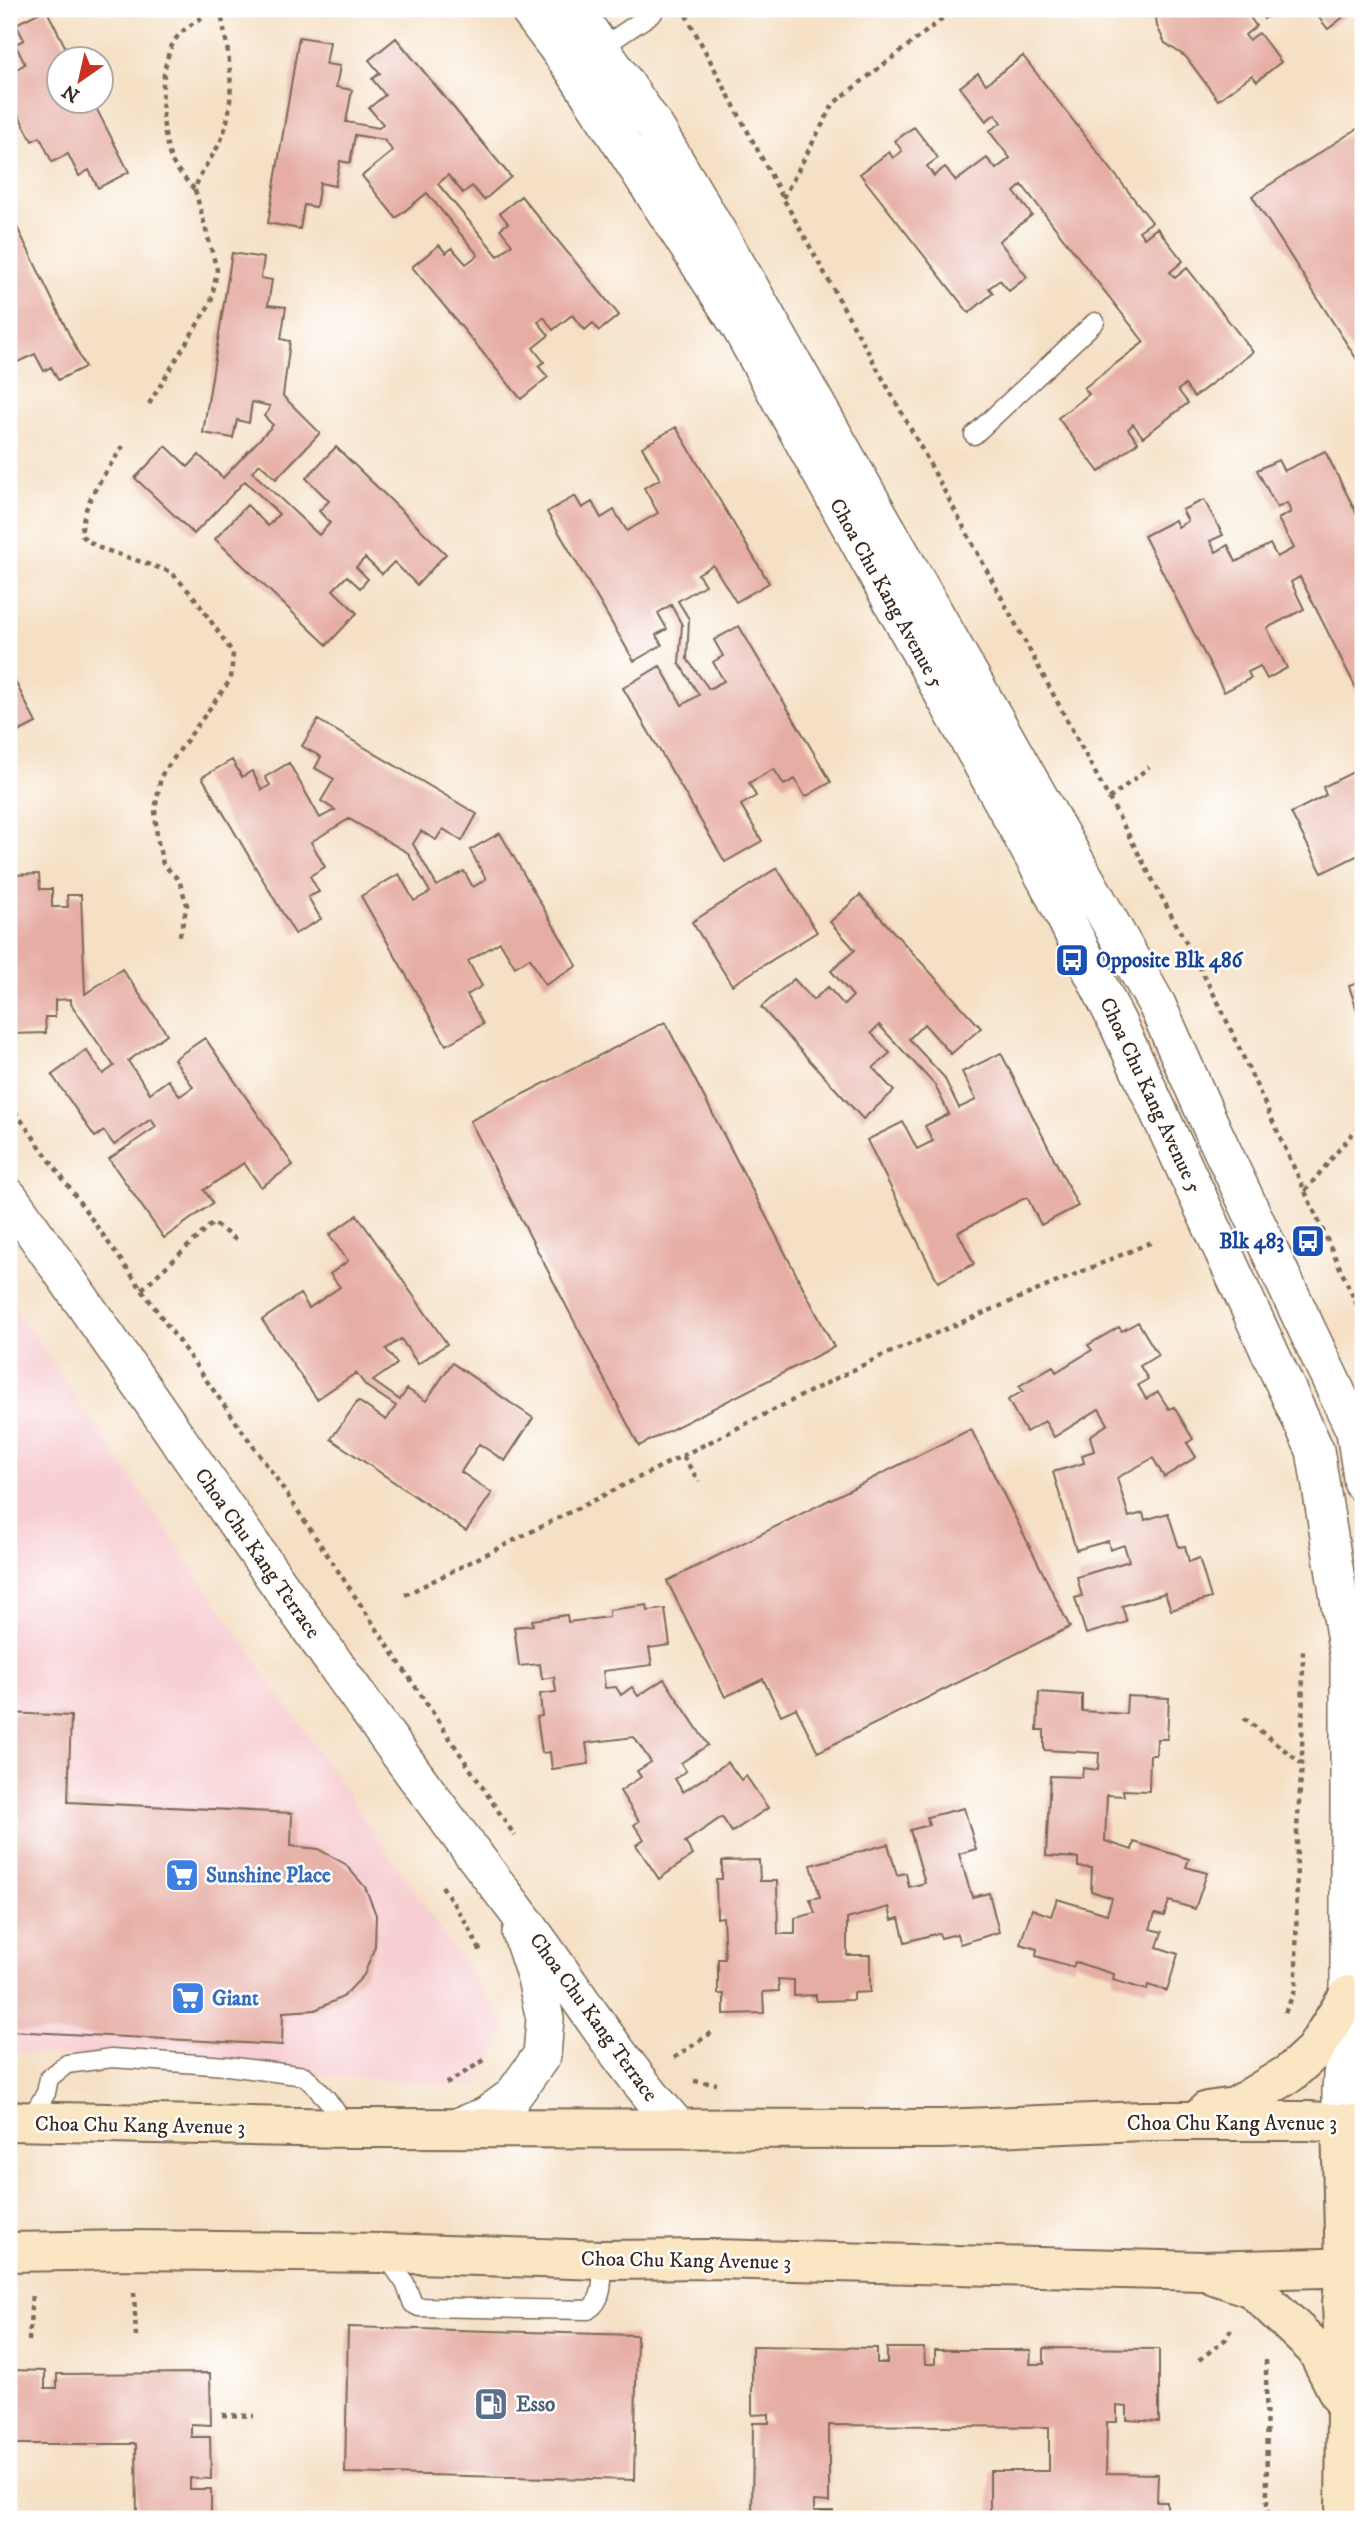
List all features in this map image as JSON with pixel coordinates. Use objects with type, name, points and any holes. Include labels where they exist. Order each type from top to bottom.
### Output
[{"type":"street","name":"Choa Chu Kang Avenue 5","points":[[528,9],[573,69],[738,325],[1051,890],[1118,1024],[1315,1450],[1349,1660],[1356,1755],[1349,1994],[1341,2089],[1352,2124],[1354,2267],[1342,2304],[1346,2407],[1345,2519]]},
{"type":"street","name":"Choa Chu Kang Avenue 5","points":[[574,9],[655,127],[744,277],[1157,1005],[1220,1146],[1355,1431],[1363,1484]]},
{"type":"street","name":"Choa Chu Kang Terrace","points":[[9,1198],[467,1848],[512,1905],[642,2088],[678,2127]]},
{"type":"street","name":"Choa Chu Kang Terrace","points":[[454,2128],[486,2116],[512,2097],[542,2055],[545,2019],[536,1978],[512,1905]]},
{"type":"street","points":[[1143,2121],[1234,2108],[1290,2074],[1314,2051],[1349,1994]]},
{"type":"street","name":"Choa Chu Kang Avenue 3","points":[[19,2121],[348,2128],[941,2129],[1143,2121],[1352,2124]]},
{"type":"street","name":"Choa Chu Kang Avenue 3","points":[[9,2252],[130,2250],[383,2253],[602,2260],[713,2259],[1203,2271],[1354,2267]]},
{"type":"street","points":[[1203,2271],[1252,2288],[1316,2349],[1346,2407]]},
{"type":"lane","points":[[601,48],[655,9]]},
{"type":"lane","points":[[974,435],[1095,322]]},
{"type":"lane","points":[[19,2121],[46,2093],[49,2078],[67,2064],[112,2058],[227,2066],[305,2076],[326,2098],[348,2128]]},
{"type":"lane","points":[[383,2253],[405,2283],[413,2304],[419,2307],[588,2310],[594,2306],[601,2292],[602,2260]]},
{"type":"path","points":[[149,404],[211,302],[217,270],[195,190],[172,160],[166,136],[162,84],[168,56],[179,34],[218,9],[227,44],[232,92],[224,134],[198,176],[195,190]]},
{"type":"path","points":[[681,9],[692,24],[783,198],[925,453],[1219,1004],[1363,1318]]},
{"type":"path","points":[[783,198],[835,103],[955,9]]},
{"type":"path","points":[[122,446],[92,497],[81,522],[82,536],[97,547],[171,572],[194,597],[233,653],[231,679],[161,776],[155,810],[157,838],[163,864],[179,880],[187,905],[179,939]]},
{"type":"path","points":[[1109,799],[1149,767]]},
{"type":"path","points":[[9,1103],[276,1478],[522,1845]]},
{"type":"path","points":[[1305,1191],[1356,1129]]},
{"type":"path","points":[[142,1289],[213,1223],[239,1242]]},
{"type":"path","points":[[405,1595],[877,1358],[1152,1242]]},
{"type":"path","points":[[683,1456],[699,1482]]},
{"type":"path","points":[[1281,2023],[1296,1987],[1297,1828],[1302,1764],[1303,1633]]},
{"type":"path","points":[[1244,1718],[1302,1764]]},
{"type":"path","points":[[667,2063],[714,2031]]},
{"type":"path","points":[[1199,2360],[1226,2339],[1233,2325],[1241,2331]]},
{"type":"path","points":[[1262,2353],[1268,2362],[1269,2519]]},
{"type":"path","points":[[222,2415],[254,2416]]},
{"type":"shaded area","name":"Sunshine Place","points":[[9,1299],[507,2027],[477,2087],[9,2052]]},
{"type":"building","points":[[46,9],[65,46],[46,46],[46,116],[100,116],[129,172],[98,188],[89,170],[79,176],[68,154],[52,162],[40,137],[32,141],[16,110],[9,114],[9,63],[13,71],[25,64],[15,44],[24,40],[16,24]]},
{"type":"building","points":[[1149,9],[1247,9],[1245,10],[1256,26],[1245,35],[1249,40],[1259,33],[1281,62],[1257,81],[1252,75],[1218,100],[1186,57],[1165,43],[1156,18]]},
{"type":"building","points":[[1257,9],[1278,9],[1264,19]]},
{"type":"building","points":[[1312,9],[1349,9],[1351,11],[1328,29]]},
{"type":"building","points":[[299,37],[330,42],[326,64],[340,66],[336,87],[352,90],[346,122],[379,128],[383,124],[369,108],[385,95],[372,79],[380,73],[369,60],[396,38],[511,177],[484,200],[472,186],[463,193],[448,175],[438,184],[498,256],[512,244],[500,229],[508,223],[500,213],[521,196],[619,315],[599,331],[593,323],[585,330],[572,315],[553,330],[544,317],[538,322],[549,335],[533,348],[544,362],[538,366],[548,377],[521,399],[412,267],[439,245],[446,253],[452,248],[466,264],[478,255],[427,193],[396,218],[362,176],[393,151],[384,140],[355,135],[350,163],[340,161],[335,186],[320,183],[316,207],[304,205],[300,229],[268,223]]},
{"type":"building","points":[[1023,56],[1152,222],[1139,231],[1144,238],[1157,228],[1183,261],[1170,272],[1175,278],[1187,268],[1253,352],[1194,397],[1185,385],[1178,390],[1188,403],[1143,437],[1133,424],[1128,429],[1138,442],[1099,472],[1058,418],[1089,394],[1084,388],[1144,342],[1022,185],[1014,192],[1032,215],[999,241],[1027,277],[1009,291],[1000,280],[989,288],[993,293],[969,313],[860,174],[889,152],[893,158],[902,151],[895,141],[914,127],[938,158],[927,166],[934,176],[945,167],[956,181],[987,158],[996,169],[1010,158],[989,131],[1001,123],[995,114],[986,121],[960,87],[978,73],[986,84]]},
{"type":"building","points":[[1363,125],[1363,369],[1252,196]]},
{"type":"building","points":[[16,225],[85,367],[58,380],[51,367],[44,371],[35,354],[9,366],[9,228]]},
{"type":"building","points":[[232,253],[264,258],[261,278],[272,280],[268,305],[286,307],[281,339],[290,341],[283,396],[320,433],[276,479],[260,464],[252,472],[319,535],[330,523],[319,511],[329,501],[306,478],[336,447],[446,554],[417,585],[394,562],[382,574],[365,558],[356,567],[368,579],[360,588],[347,576],[333,590],[357,613],[327,645],[215,539],[247,505],[268,526],[279,514],[245,481],[194,534],[135,478],[166,446],[188,467],[199,455],[223,478],[273,425],[264,416],[270,406],[252,402],[249,423],[237,420],[233,438],[203,433]]},
{"type":"building","points":[[676,427],[769,583],[736,602],[713,565],[698,574],[705,585],[678,601],[689,619],[687,659],[709,689],[724,681],[713,662],[723,656],[714,640],[739,626],[831,782],[805,797],[795,779],[784,785],[774,769],[749,783],[756,796],[741,805],[762,841],[725,862],[623,688],[660,666],[682,705],[699,695],[679,663],[682,625],[671,605],[658,613],[667,629],[656,635],[662,645],[634,661],[547,512],[575,496],[582,508],[592,502],[601,518],[614,510],[627,531],[658,513],[644,488],[660,479],[642,447]]},
{"type":"building","points":[[1325,451],[1363,526],[1363,702],[1300,577],[1291,582],[1304,609],[1267,628],[1287,668],[1267,679],[1260,666],[1248,672],[1251,678],[1224,692],[1144,536],[1175,520],[1178,527],[1188,521],[1182,510],[1204,500],[1223,535],[1210,541],[1216,552],[1228,545],[1236,562],[1270,544],[1277,557],[1294,548],[1278,519],[1291,512],[1287,503],[1277,508],[1257,470],[1278,460],[1284,471]]},
{"type":"building","points":[[9,669],[36,723],[12,735],[9,729]]},
{"type":"building","points":[[318,720],[477,814],[462,841],[443,829],[436,840],[421,831],[413,844],[437,886],[464,871],[473,887],[486,879],[470,850],[500,833],[577,966],[545,985],[530,958],[515,967],[500,942],[468,961],[482,986],[467,995],[483,1024],[446,1045],[361,896],[399,874],[414,901],[430,892],[408,853],[349,819],[311,842],[325,867],[310,876],[319,892],[308,897],[321,919],[295,934],[202,777],[232,760],[242,777],[252,771],[262,790],[270,785],[265,777],[289,763],[320,818],[335,810],[321,801],[334,779],[315,768],[321,757],[302,746]]},
{"type":"building","points":[[1363,767],[1363,833],[1358,836],[1363,853],[1322,873],[1291,813],[1326,795],[1323,787]]},
{"type":"building","points":[[777,868],[817,932],[732,985],[692,922]]},
{"type":"building","points":[[39,874],[40,889],[52,889],[52,907],[68,907],[67,895],[81,895],[85,994],[122,969],[167,1034],[128,1061],[150,1093],[168,1080],[180,1096],[193,1087],[174,1059],[205,1038],[293,1165],[261,1187],[244,1163],[204,1190],[213,1203],[164,1238],[109,1159],[156,1127],[151,1119],[114,1145],[104,1131],[95,1137],[52,1075],[86,1050],[103,1074],[114,1066],[71,1004],[71,999],[55,1000],[55,1017],[45,1017],[46,1033],[12,1034],[9,875]]},
{"type":"building","points":[[860,895],[981,1028],[951,1054],[924,1024],[909,1039],[944,1077],[959,1108],[976,1100],[962,1072],[1001,1053],[1078,1206],[1041,1225],[1027,1197],[958,1232],[974,1264],[938,1282],[867,1140],[903,1122],[917,1149],[933,1141],[925,1126],[949,1114],[935,1085],[879,1025],[871,1033],[890,1053],[873,1068],[894,1091],[863,1119],[761,1007],[794,979],[813,1000],[828,987],[844,1005],[853,996],[831,971],[855,950],[830,922]]},
{"type":"building","points":[[1363,981],[1363,1028],[1349,986]]},
{"type":"building","points":[[665,1022],[834,1347],[639,1446],[470,1121]]},
{"type":"building","points":[[357,1215],[447,1344],[418,1364],[401,1339],[386,1349],[397,1364],[373,1381],[400,1400],[407,1389],[426,1401],[452,1363],[533,1418],[505,1461],[479,1444],[461,1472],[492,1493],[466,1531],[331,1439],[358,1401],[386,1420],[396,1406],[366,1386],[356,1373],[317,1399],[262,1320],[300,1294],[309,1308],[340,1287],[330,1274],[348,1261],[329,1235]]},
{"type":"building","points":[[1138,1322],[1158,1355],[1140,1366],[1148,1379],[1138,1385],[1146,1399],[1158,1392],[1169,1409],[1174,1407],[1193,1439],[1187,1443],[1196,1457],[1164,1477],[1153,1458],[1117,1478],[1129,1517],[1143,1513],[1145,1520],[1168,1513],[1179,1547],[1185,1546],[1189,1562],[1199,1558],[1211,1598],[1171,1610],[1165,1593],[1122,1606],[1127,1622],[1086,1634],[1075,1598],[1082,1596],[1077,1577],[1129,1561],[1124,1545],[1110,1550],[1108,1541],[1076,1550],[1053,1472],[1084,1463],[1082,1455],[1094,1451],[1090,1436],[1108,1424],[1099,1409],[1054,1437],[1045,1421],[1026,1432],[1008,1400],[1023,1391],[1019,1386],[1053,1366],[1056,1372],[1092,1350],[1088,1345],[1119,1327],[1122,1331]]},
{"type":"building","points":[[971,1429],[1070,1627],[818,1752],[796,1708],[781,1715],[763,1679],[725,1697],[667,1581]]},
{"type":"building","points":[[647,1605],[648,1611],[665,1609],[670,1645],[649,1648],[652,1665],[603,1671],[605,1688],[616,1687],[621,1695],[632,1687],[638,1696],[664,1679],[708,1745],[681,1763],[686,1771],[675,1779],[683,1792],[728,1762],[741,1780],[746,1776],[768,1808],[732,1832],[722,1817],[685,1842],[693,1855],[659,1879],[636,1845],[644,1839],[634,1825],[639,1821],[620,1791],[641,1777],[637,1771],[651,1762],[634,1737],[586,1743],[589,1764],[552,1769],[550,1752],[542,1753],[537,1717],[542,1716],[540,1694],[556,1692],[554,1677],[542,1679],[540,1664],[519,1666],[514,1627],[533,1625],[532,1620],[567,1615],[568,1622],[609,1617],[609,1610]]},
{"type":"building","points":[[1039,1692],[1082,1695],[1082,1711],[1126,1714],[1127,1696],[1169,1698],[1167,1739],[1157,1739],[1156,1755],[1150,1755],[1149,1791],[1123,1790],[1124,1796],[1107,1795],[1105,1841],[1132,1850],[1134,1842],[1189,1859],[1186,1867],[1207,1873],[1195,1909],[1169,1901],[1164,1916],[1155,1914],[1150,1929],[1162,1932],[1157,1947],[1178,1954],[1167,1991],[1148,1985],[1147,1990],[1113,1980],[1114,1974],[1075,1962],[1073,1967],[1036,1956],[1037,1949],[1020,1944],[1032,1909],[1051,1916],[1057,1899],[1107,1914],[1112,1898],[1091,1891],[1092,1868],[1078,1867],[1078,1858],[1046,1856],[1050,1776],[1082,1777],[1083,1768],[1098,1770],[1099,1753],[1044,1750],[1044,1730],[1037,1730]]},
{"type":"building","name":"Sunshine Place","points":[[9,1713],[71,1716],[68,1802],[292,1813],[291,1846],[318,1849],[345,1864],[365,1887],[376,1915],[375,1946],[364,1975],[343,1997],[315,2010],[283,2012],[282,2045],[10,2031]]},
{"type":"building","points":[[964,1808],[976,1849],[959,1854],[972,1897],[989,1893],[999,1932],[960,1944],[957,1934],[941,1938],[939,1933],[905,1942],[899,1918],[892,1920],[889,1907],[847,1919],[847,1955],[870,1955],[870,1992],[853,1993],[853,2000],[816,2001],[816,1995],[794,1996],[794,1980],[778,1979],[779,1991],[763,1992],[764,2013],[724,2014],[724,1994],[718,1994],[718,1959],[725,1959],[723,1917],[717,1918],[716,1879],[722,1879],[722,1861],[759,1860],[760,1881],[777,1881],[778,1934],[795,1934],[795,1918],[815,1913],[810,1899],[820,1897],[811,1865],[888,1844],[897,1875],[906,1873],[909,1887],[925,1883],[910,1830],[929,1825],[927,1817]]},
{"type":"building","name":"Esso","points":[[348,2327],[637,2335],[634,2480],[345,2473]]},
{"type":"building","points":[[752,2346],[877,2348],[877,2363],[887,2363],[887,2348],[924,2348],[925,2364],[935,2364],[935,2350],[1031,2350],[1030,2364],[1044,2364],[1044,2348],[1159,2349],[1159,2422],[1127,2420],[1127,2407],[1117,2406],[1117,2422],[1107,2422],[1106,2473],[1158,2474],[1157,2502],[1167,2502],[1167,2519],[990,2519],[990,2471],[1049,2471],[1049,2427],[829,2425],[829,2502],[814,2501],[814,2511],[833,2511],[833,2519],[752,2519],[753,2423],[769,2423],[769,2414],[752,2415]]},
{"type":"building","points":[[11,2370],[45,2371],[45,2388],[57,2388],[57,2374],[210,2373],[211,2425],[191,2424],[191,2437],[210,2437],[211,2479],[190,2478],[190,2489],[211,2489],[211,2519],[137,2519],[136,2444],[9,2444]]},
{"type":"place","name":"Opposite Blk 486","points":[[1072,960]]},
{"type":"place","name":"Blk 483","points":[[1308,1241]]},
{"type":"place","name":"Sunshine Place","points":[[182,1875]]},
{"type":"place","name":"Giant","points":[[188,1998]]},
{"type":"place","name":"Esso","points":[[491,2404]]}]
